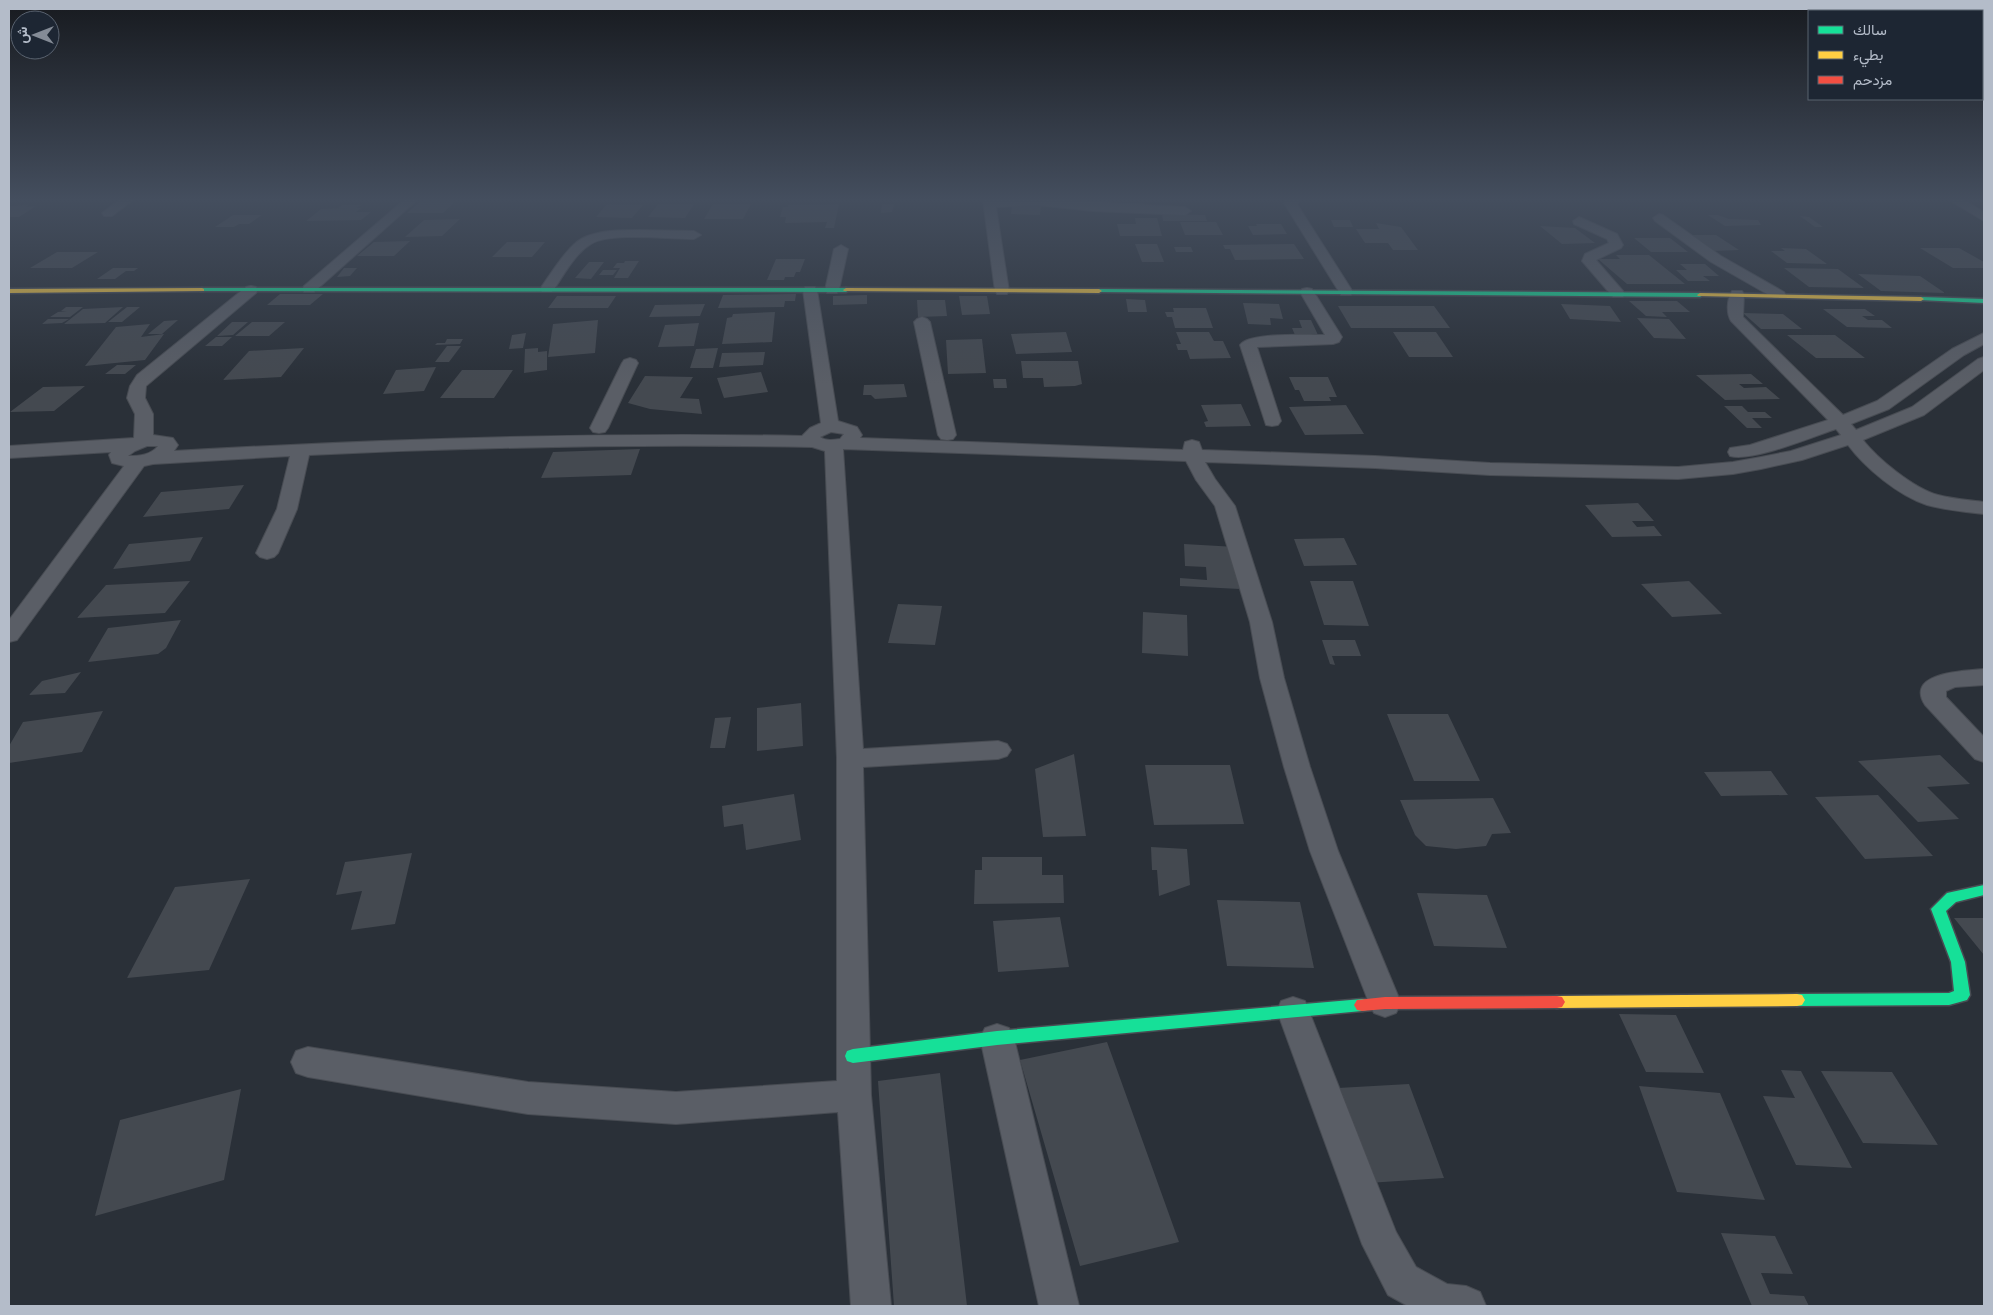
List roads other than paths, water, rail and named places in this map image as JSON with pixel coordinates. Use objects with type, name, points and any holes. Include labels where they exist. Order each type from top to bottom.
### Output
[{"type":"street","points":[[309,289],[341,261]]},
{"type":"street","points":[[547,290],[569,261]]},
{"type":"street","points":[[832,290],[838,261]]},
{"type":"street","points":[[998,261],[1002,291]]},
{"type":"street","points":[[1327,261],[1346,292]]},
{"type":"street","points":[[1589,261],[1618,294]]},
{"type":"street","points":[[1720,261],[1779,295]]},
{"type":"street","points":[[9,291],[309,289],[1346,292],[1737,294],[1984,301]]},
{"type":"street","points":[[9,635],[137,453],[145,417],[144,410],[136,398],[138,386],[150,372],[251,290]]},
{"type":"street","points":[[810,290],[832,436],[850,758],[854,1095],[871,1306]]},
{"type":"street","points":[[1272,421],[1248,345],[1257,342],[1333,339],[1334,337],[1308,292]]},
{"type":"street","points":[[1737,294],[1736,318],[1840,422],[1863,452],[1905,487],[1932,500],[1984,508]]},
{"type":"street","points":[[922,322],[947,435]]},
{"type":"street","points":[[9,452],[137,453],[302,449],[540,435],[599,428],[1192,451],[1524,460],[1670,461],[1752,450],[1840,422],[1883,405],[1958,352],[1984,338]]},
{"type":"street","points":[[9,465],[137,453],[161,440],[169,445],[379,434],[540,435],[671,439],[947,435],[1499,469],[1678,473],[1733,468],[1762,463],[1795,456],[1852,437],[1918,411],[1984,362]]},
{"type":"street","points":[[599,428],[630,363]]},
{"type":"street","points":[[267,553],[287,509],[296,465],[302,449]]},
{"type":"street","points":[[1192,451],[1206,480],[1225,506],[1261,622],[1272,678],[1324,851],[1385,1003]]},
{"type":"street","points":[[1984,677],[1952,680],[1933,687],[1934,698],[1984,753]]},
{"type":"street","points":[[850,758],[998,750]]},
{"type":"street","points":[[853,1056],[997,1038],[1385,1003],[1949,999],[1962,996],[1963,978],[1953,944],[1938,909],[1943,901],[1953,896],[1984,890]]},
{"type":"street","points":[[1293,1011],[1381,1244],[1402,1281],[1444,1304],[1466,1306]]},
{"type":"street","points":[[997,1038],[1059,1306]]},
{"type":"street","points":[[308,1062],[528,1098],[676,1108],[854,1095]]}]
